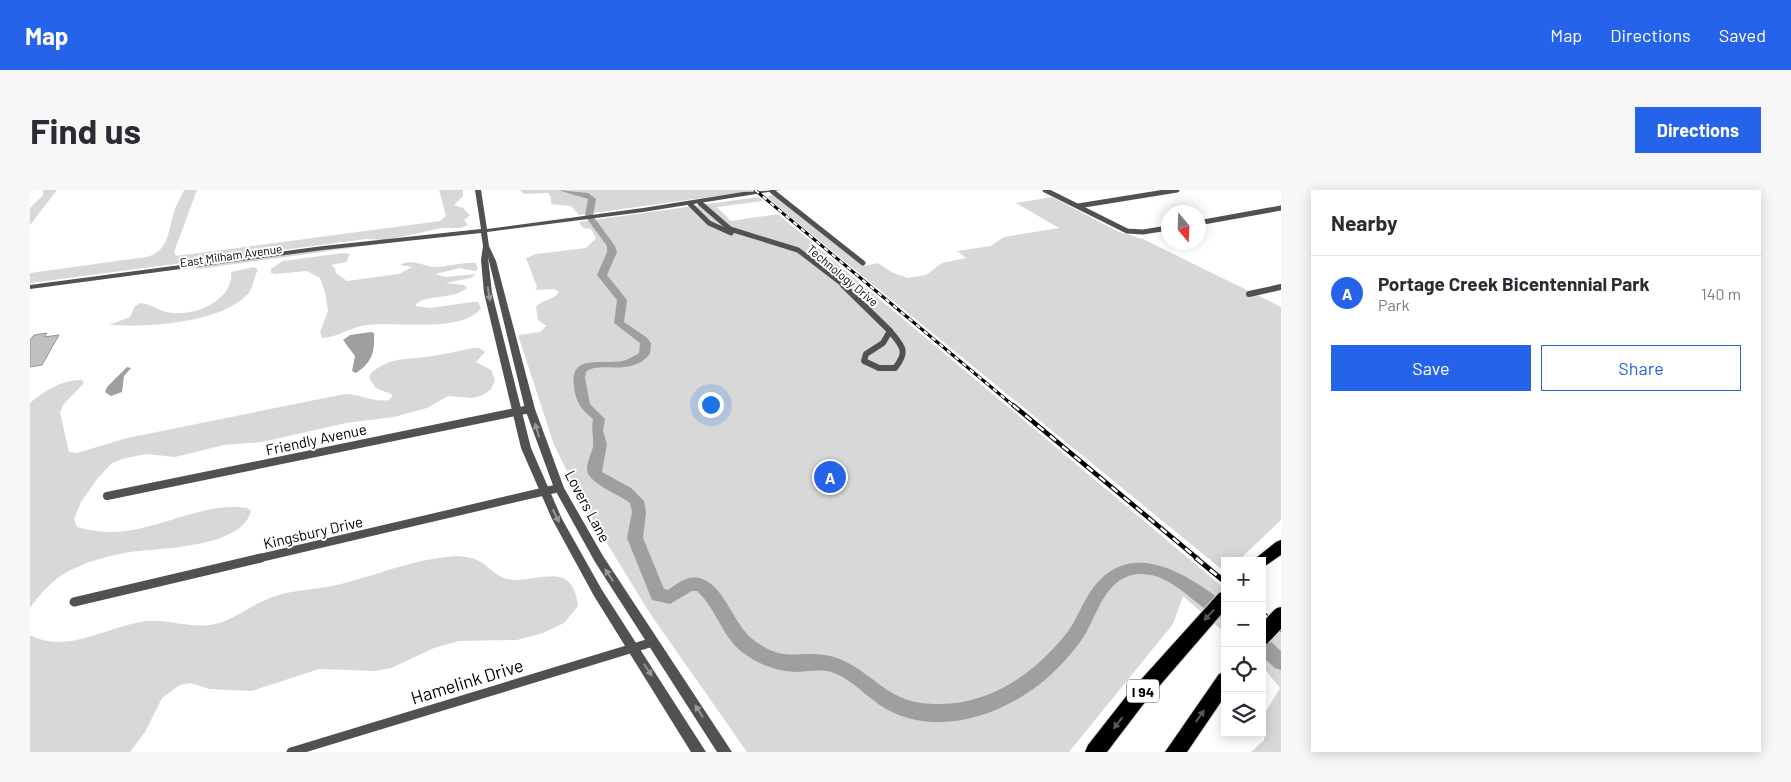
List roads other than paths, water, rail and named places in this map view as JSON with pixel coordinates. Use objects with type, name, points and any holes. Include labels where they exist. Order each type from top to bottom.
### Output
[{"type":"highway","points":[[1266,559],[1281,546]]},
{"type":"highway","name":"I 94","points":[[1095,752],[1135,700],[1221,602]]},
{"type":"highway","points":[[1266,632],[1281,616]]},
{"type":"highway","points":[[1175,752],[1221,686]]},
{"type":"street","name":"Lovers Lane","points":[[478,190],[486,246],[484,260],[488,293],[526,448],[544,491],[598,592],[699,752]]},
{"type":"street","name":"East Milham Avenue","points":[[30,294],[484,230],[700,203],[775,190]]},
{"type":"street","points":[[775,190],[863,262]]},
{"type":"street","points":[[1045,190],[1122,229],[1135,232],[1161,229]]},
{"type":"street","points":[[1078,206],[1177,190]]},
{"type":"street","name":"East Milham Avenue","points":[[614,213],[696,199],[749,194]]},
{"type":"street","name":"Technology Drive","points":[[700,203],[728,229],[750,237],[786,245],[804,253],[831,275],[890,331],[903,346],[903,358],[895,368],[882,370],[869,365],[864,361],[866,354],[882,342],[890,331]]},
{"type":"street","points":[[690,204],[719,230],[750,237]]},
{"type":"street","points":[[1206,222],[1281,208]]},
{"type":"street","points":[[706,220],[716,218]]},
{"type":"street","name":"East Milham Avenue","points":[[30,287],[324,248],[436,237]]},
{"type":"street","name":"Lovers Lane","points":[[486,246],[493,261],[530,409],[559,488],[599,559],[724,752]]},
{"type":"street","points":[[50,284],[62,288],[176,267]]},
{"type":"street","points":[[1249,294],[1281,287]]},
{"type":"street","name":"Friendly Avenue","points":[[107,496],[530,409]]},
{"type":"street","name":"Kingsbury Drive","points":[[74,602],[559,488]]},
{"type":"street","name":"Hamelink Drive","points":[[291,752],[653,642]]},
{"type":"waterway","points":[[562,190],[588,195],[592,199],[589,216],[611,246],[612,252],[602,275],[622,300],[619,323],[645,343],[644,354],[634,361],[620,365],[589,366],[580,372],[579,378],[584,404],[599,419],[597,431],[600,444],[594,469],[595,474],[601,480],[626,492],[637,501],[639,512],[635,538],[658,595],[670,597],[689,584],[701,585],[715,601],[736,635],[749,647],[768,659],[786,663],[831,664],[859,678],[895,704],[916,711],[940,713],[963,711],[985,705],[1006,696],[1026,684],[1044,670],[1075,635],[1099,592],[1113,577],[1129,569],[1145,568],[1162,572],[1179,580],[1221,610]]},
{"type":"waterway","points":[[1265,647],[1281,662]]},
{"type":"railway","points":[[755,190],[1015,407]]},
{"type":"railway","points":[[1013,405],[1198,559]]},
{"type":"railway","points":[[1196,558],[1221,579]]},
{"type":"railway","points":[[1266,616],[1281,629]]},
{"type":"place","name":"Portage Creek Bicentennial Park","points":[[830,477]]}]
